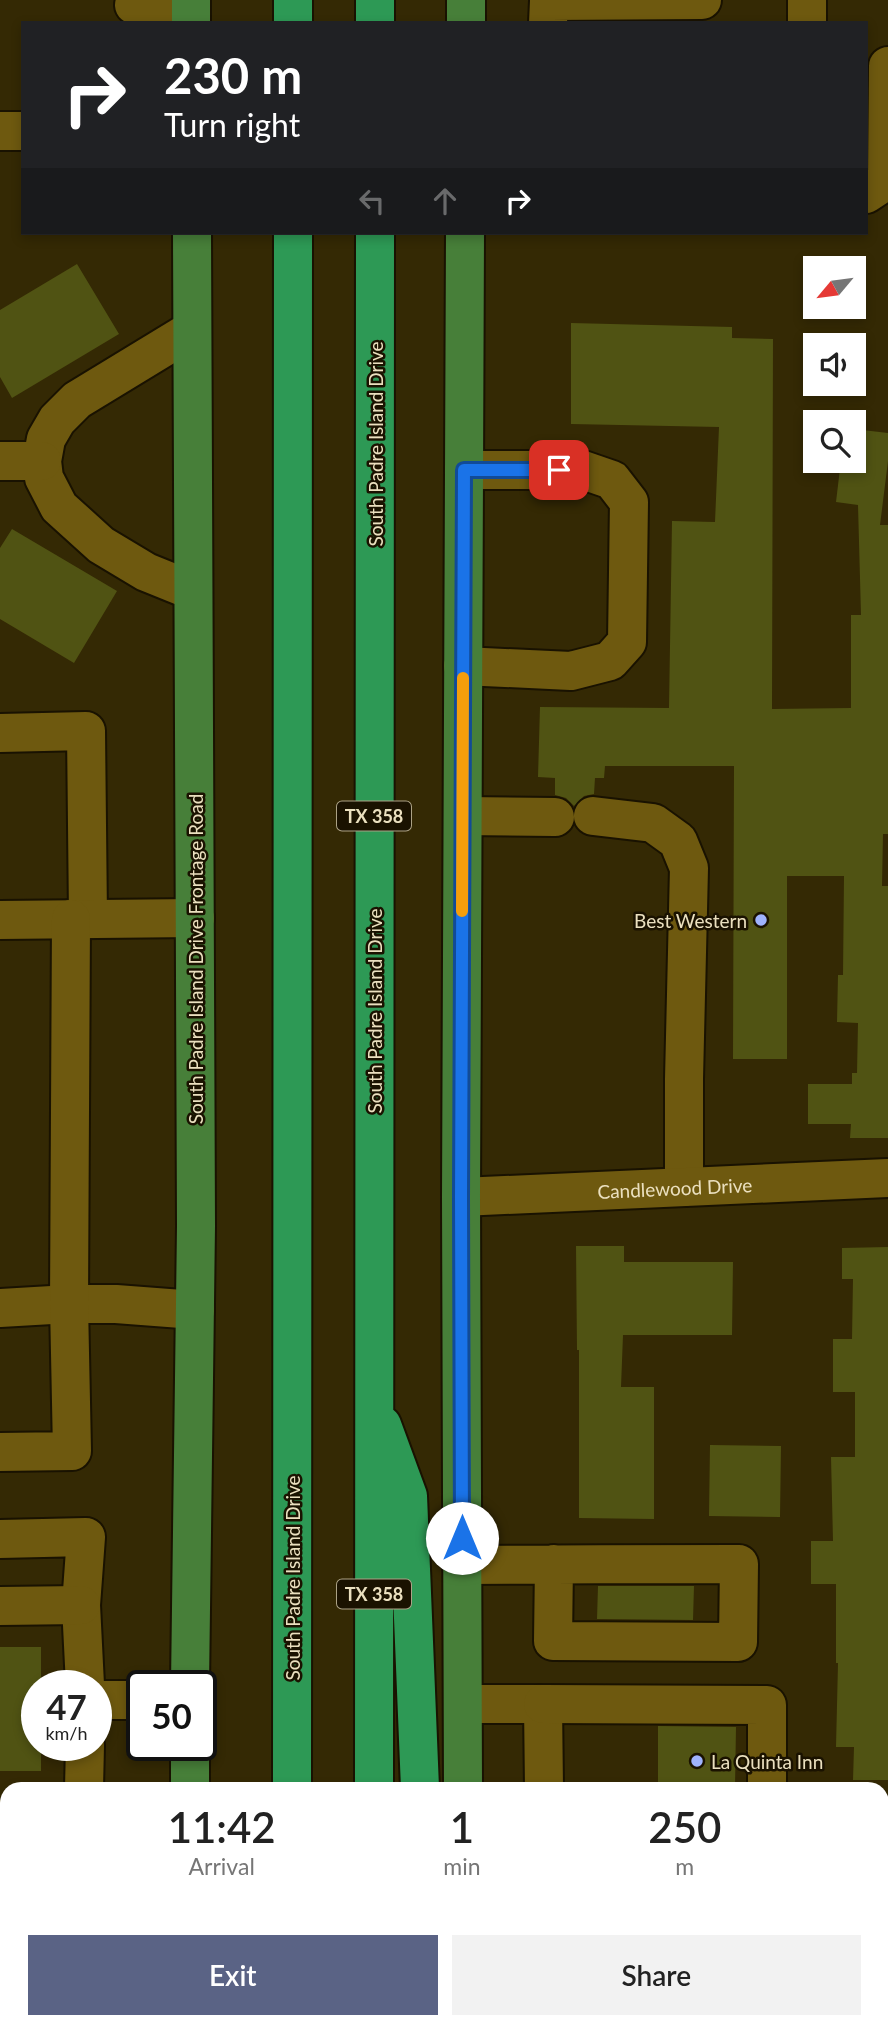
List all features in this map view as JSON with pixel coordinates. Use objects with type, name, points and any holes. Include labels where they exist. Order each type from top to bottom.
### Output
[{"type":"highway","points":[[293,0],[293,21]]},
{"type":"highway","points":[[375,0],[375,21]]},
{"type":"highway","name":"South Padre Island Drive","points":[[292,1782],[293,235]]},
{"type":"highway","name":"South Padre Island Drive","points":[[374,1782],[375,235]]},
{"type":"highway","points":[[373,1400],[408,1496],[420,1782]]},
{"type":"highway","points":[[270,1782],[293,1588]]},
{"type":"main road","points":[[191,0],[191,21]]},
{"type":"main road","points":[[466,0],[466,21]]},
{"type":"main road","name":"South Padre Island Drive Frontage Road","points":[[190,1670],[195,1310],[192,235]]},
{"type":"main road","points":[[463,1782],[461,1197],[465,235]]},
{"type":"main road","points":[[190,1761],[190,1782]]},
{"type":"street","points":[[134,9],[191,0]]},
{"type":"street","points":[[548,21],[549,1],[702,0]]},
{"type":"street","points":[[807,0],[807,21]]},
{"type":"street","points":[[868,193],[887,180],[888,66]]},
{"type":"street","points":[[0,131],[21,131]]},
{"type":"street","points":[[192,330],[77,400],[57,420],[46,439],[42,461],[44,478],[59,507],[101,545],[146,572],[194,591]]},
{"type":"street","points":[[0,461],[42,461]]},
{"type":"street","points":[[463,666],[571,671],[610,661],[627,642],[629,502],[612,480],[583,470],[464,470]]},
{"type":"street","points":[[0,733],[86,731],[69,1304],[72,1451],[0,1452]]},
{"type":"street","points":[[463,816],[555,817]]},
{"type":"street","points":[[593,816],[653,823],[678,841],[689,868],[684,1187]]},
{"type":"street","points":[[0,920],[195,918]]},
{"type":"street","name":"Candlewood Drive","points":[[461,1197],[888,1178]]},
{"type":"street","points":[[0,1308],[116,1304],[195,1310]]},
{"type":"street","points":[[0,1539],[86,1537],[81,1605],[84,1670]]},
{"type":"street","points":[[462,1565],[554,1564],[739,1564],[738,1642],[553,1641],[554,1564]]},
{"type":"street","points":[[0,1606],[81,1605]]},
{"type":"street","points":[[463,1704],[767,1705],[767,1782]]},
{"type":"street","points":[[543,1704],[544,1782]]},
{"type":"street","points":[[84,1782],[85,1761]]},
{"type":"building","points":[[77,264],[119,334],[12,398],[0,377],[0,310]]},
{"type":"building","points":[[571,323],[732,327],[732,338],[773,339],[772,709],[851,708],[851,615],[861,615],[858,505],[836,502],[839,473],[866,473],[866,430],[888,433],[888,461],[880,525],[888,525],[888,834],[883,834],[882,886],[888,886],[888,1138],[850,1138],[851,1124],[808,1124],[808,1084],[852,1084],[852,1073],[857,1073],[858,1023],[837,1022],[838,975],[843,975],[844,876],[787,876],[787,1059],[733,1059],[734,766],[605,766],[604,778],[595,778],[594,794],[584,796],[574,806],[566,798],[555,795],[555,778],[538,777],[540,707],[669,708],[672,521],[715,522],[719,427],[571,424]]},
{"type":"building","points":[[12,529],[117,591],[74,663],[0,619],[0,548]]},
{"type":"building","points":[[576,1246],[624,1246],[624,1262],[733,1262],[732,1335],[623,1335],[621,1387],[654,1387],[654,1519],[579,1518]]},
{"type":"building","points":[[888,1247],[888,1780],[853,1780],[854,1747],[836,1747],[836,1584],[811,1584],[811,1541],[833,1541],[831,1457],[855,1457],[855,1392],[833,1392],[833,1339],[852,1339],[853,1279],[842,1279],[842,1248]]},
{"type":"building","points":[[710,1445],[781,1446],[780,1517],[709,1516]]},
{"type":"building","points":[[598,1586],[694,1586],[693,1620],[597,1619]]},
{"type":"building","points":[[0,1647],[41,1647],[41,1670],[21,1670],[21,1761],[41,1761],[41,1771],[0,1771]]},
{"type":"building","name":"La Quinta Inn","points":[[658,1726],[736,1727],[735,1782],[658,1782]]},
{"type":"slow traffic","points":[[462,911],[463,678]]},
{"type":"place","name":"Best Western","points":[[761,920]]},
{"type":"place","name":"La Quinta Inn","points":[[697,1761]]},
{"type":"route","points":[[462,1538],[464,470],[559,470]]}]
